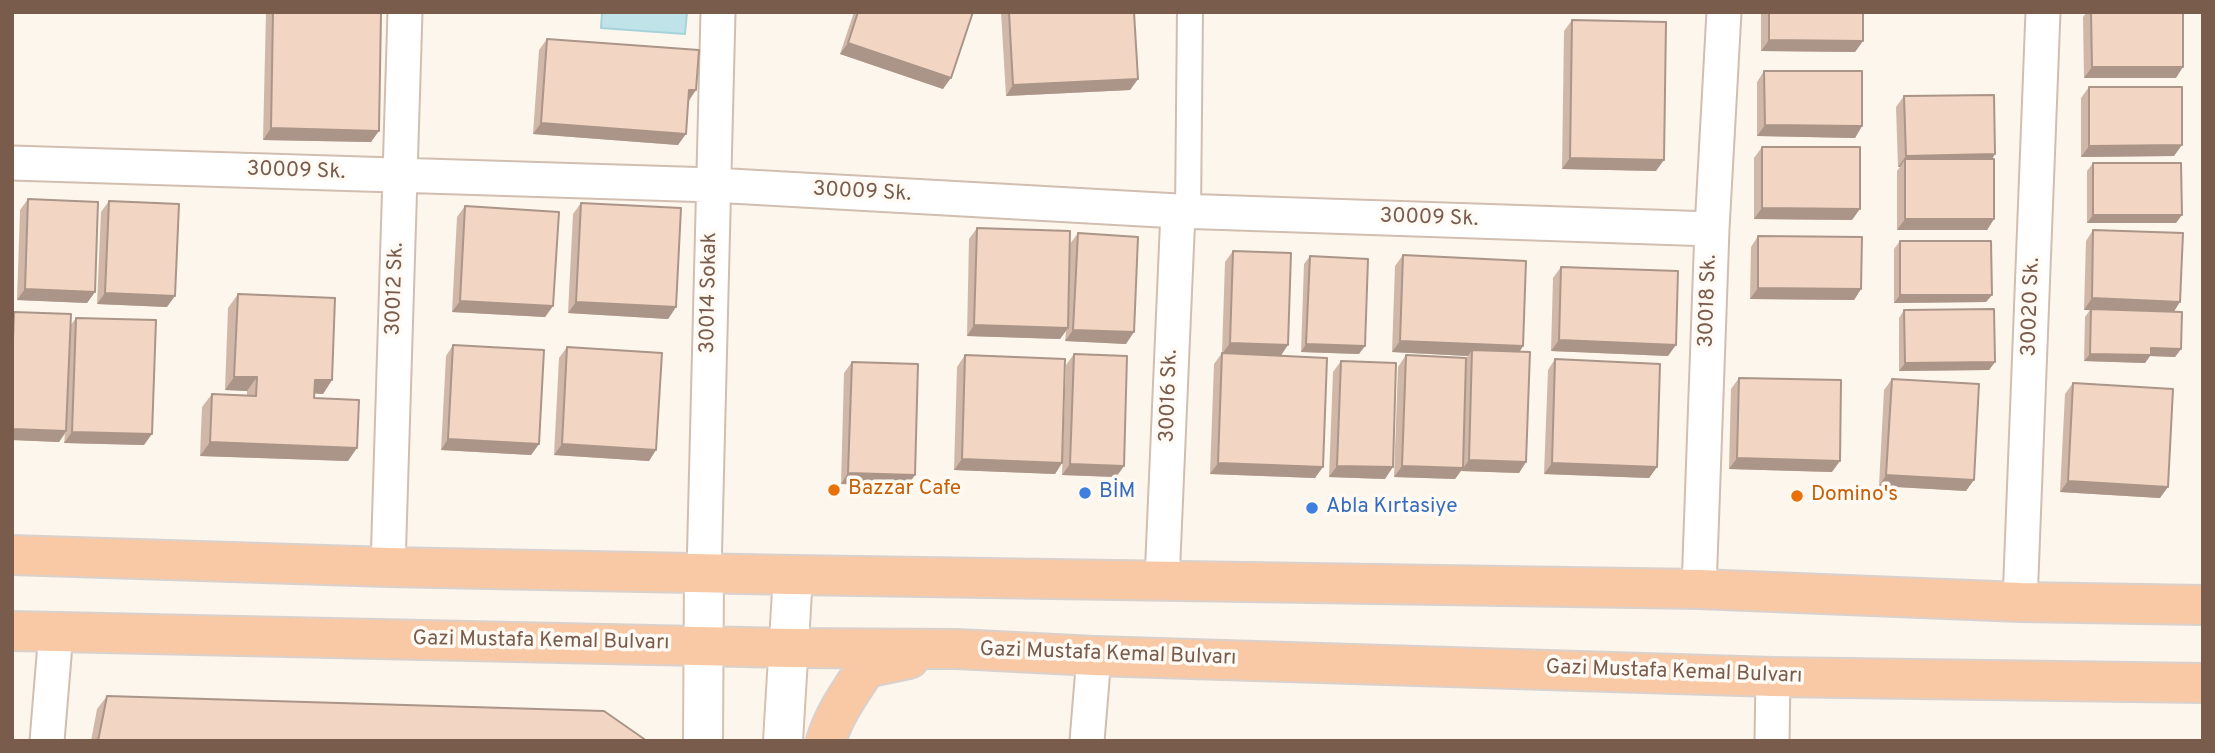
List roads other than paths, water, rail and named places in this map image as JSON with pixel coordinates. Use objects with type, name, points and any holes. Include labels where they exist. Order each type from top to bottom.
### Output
[{"type":"highway","points":[[12,555],[793,575],[1699,589],[2020,602],[2203,605]]},
{"type":"highway","name":"Gazi Mustafa Kemal Bulvarı","points":[[12,631],[789,648],[957,649],[1094,656],[1773,677],[2203,683]]},
{"type":"highway","points":[[826,741],[844,701],[866,668],[957,649]]},
{"type":"main road","points":[[704,573],[704,741]]},
{"type":"main road","points":[[782,741],[793,575]]},
{"type":"street","name":"30012 Sk.","points":[[388,566],[405,12]]},
{"type":"street","name":"30014 Sokak","points":[[704,573],[718,12]]},
{"type":"street","name":"30016 Sk.","points":[[1162,581],[1183,211],[1190,12]]},
{"type":"street","name":"30018 Sk.","points":[[1699,589],[1712,229],[1724,12]]},
{"type":"street","name":"30020 Sk.","points":[[2020,602],[2043,12]]},
{"type":"street","name":"30009 Sk.","points":[[12,163],[713,185],[1183,211],[1712,229]]},
{"type":"street","points":[[47,741],[56,632]]},
{"type":"street","points":[[1087,741],[1094,656]]},
{"type":"street","points":[[1772,741],[1773,677]]},
{"type":"water","points":[[602,12],[687,12],[685,34],[601,28]]},
{"type":"place","name":"Bazzar Cafe","points":[[834,490]]},
{"type":"place","name":"BİM","points":[[1085,493]]},
{"type":"place","name":"Domino's","points":[[1797,496]]},
{"type":"place","name":"Abla Kırtasiye","points":[[1312,508]]}]
